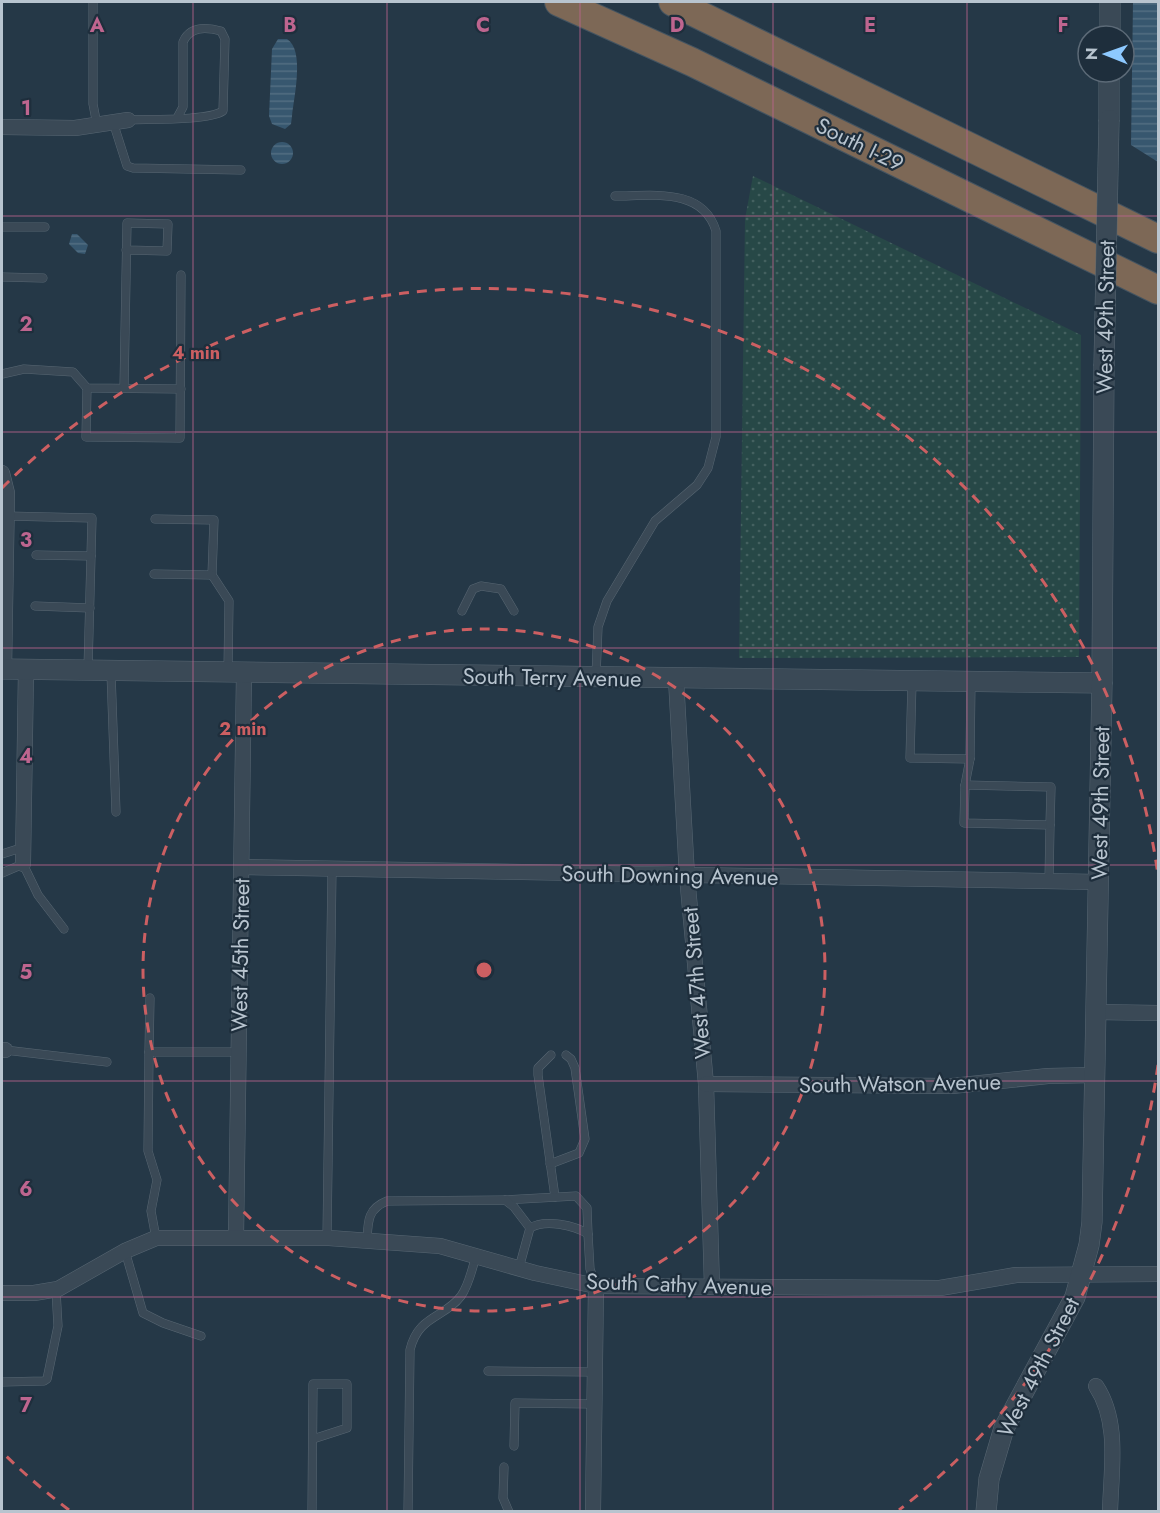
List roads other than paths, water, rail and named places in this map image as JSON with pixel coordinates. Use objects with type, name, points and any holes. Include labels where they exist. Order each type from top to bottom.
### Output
[{"type":"highway","name":"South I-29","points":[[559,2],[703,67],[1158,290]]},
{"type":"highway","name":"South I-29","points":[[673,2],[1158,239]]},
{"type":"street","points":[[1110,2],[1110,24]]},
{"type":"street","name":"West 49th Street","points":[[986,1512],[989,1479],[1004,1428],[1023,1388],[1061,1326],[1082,1276],[1092,1222],[1102,683],[1109,84]]},
{"type":"street","points":[[2,127],[75,128],[121,121]]},
{"type":"street","points":[[2,472],[7,493],[3,670]]},
{"type":"street","name":"South Terry Avenue","points":[[3,670],[1102,683]]},
{"type":"street","points":[[23,864],[26,670]]},
{"type":"street","name":"West 45th Street","points":[[236,672],[241,867],[236,1237]]},
{"type":"street","name":"West 47th Street","points":[[676,678],[687,876],[706,1084],[712,1287]]},
{"type":"street","name":"South Downing Avenue","points":[[241,867],[1099,882]]},
{"type":"street","points":[[1096,1012],[1158,1013]]},
{"type":"street","name":"South Watson Avenue","points":[[706,1084],[952,1086],[1048,1076],[1095,1075]]},
{"type":"street","name":"South Cathy Avenue","points":[[2,1293],[56,1290],[125,1251],[156,1238],[327,1238],[440,1246],[596,1286],[940,1288],[1016,1275],[1158,1274]]},
{"type":"street","points":[[593,1512],[596,1286]]},
{"type":"street","points":[[1096,1386],[1105,1400],[1112,1430],[1110,1512]]},
{"type":"lane","points":[[93,2],[93,104],[97,124]]},
{"type":"lane","points":[[177,118],[183,106],[183,42],[187,33],[193,29],[221,31],[225,39],[223,111],[217,115],[177,118],[121,121],[127,166],[241,170]]},
{"type":"lane","points":[[596,677],[598,627],[607,601],[645,534],[655,521],[697,485],[708,468],[716,437],[716,231],[712,219],[703,208],[678,196],[615,196]]},
{"type":"lane","points":[[124,388],[126,250],[127,223],[168,224],[167,251],[126,250]]},
{"type":"lane","points":[[2,227],[45,227]]},
{"type":"lane","points":[[2,374],[24,369],[73,372],[87,388],[86,437],[180,438],[181,275]]},
{"type":"lane","points":[[2,277],[43,278]]},
{"type":"lane","points":[[87,388],[181,389]]},
{"type":"lane","points":[[6,516],[92,518],[88,671]]},
{"type":"lane","points":[[155,519],[214,520],[212,574],[229,601],[236,672]]},
{"type":"lane","points":[[36,555],[91,556]]},
{"type":"lane","points":[[154,574],[212,574]]},
{"type":"lane","points":[[462,611],[473,590],[481,586],[501,589],[514,612]]},
{"type":"lane","points":[[35,606],[90,608]]},
{"type":"lane","points":[[111,671],[116,812]]},
{"type":"lane","points":[[912,681],[910,758],[970,759]]},
{"type":"lane","points":[[971,682],[970,759],[965,785],[964,823],[1050,825]]},
{"type":"lane","points":[[965,785],[1051,787],[1049,881]]},
{"type":"lane","points":[[2,854],[24,847]]},
{"type":"lane","points":[[2,873],[23,864],[38,895],[64,929]]},
{"type":"lane","points":[[327,1238],[332,869]]},
{"type":"lane","points":[[150,998],[148,1151],[157,1180],[151,1211],[156,1238]]},
{"type":"lane","points":[[3,1050],[107,1062]]},
{"type":"lane","points":[[149,1052],[238,1052]]},
{"type":"lane","points":[[551,1055],[538,1068],[538,1075],[555,1197]]},
{"type":"lane","points":[[550,1164],[579,1153],[585,1138],[575,1068],[571,1059],[566,1055]]},
{"type":"lane","points":[[367,1241],[369,1215],[376,1205],[387,1201],[505,1200],[576,1196],[583,1201],[586,1208],[590,1269],[596,1286]]},
{"type":"lane","points":[[505,1200],[514,1207],[530,1228]]},
{"type":"lane","points":[[519,1268],[530,1228],[536,1224],[578,1228],[588,1234]]},
{"type":"lane","points":[[125,1251],[143,1313],[163,1323],[201,1336]]},
{"type":"lane","points":[[408,1512],[412,1340],[436,1313],[461,1296],[476,1256]]},
{"type":"lane","points":[[2,1382],[44,1382],[47,1379],[58,1326],[56,1290]]},
{"type":"lane","points":[[488,1371],[595,1372]]},
{"type":"lane","points":[[312,1512],[313,1384],[347,1384],[347,1428],[313,1440]]},
{"type":"lane","points":[[514,1446],[514,1402],[594,1404]]},
{"type":"lane","points":[[504,1467],[503,1498],[509,1512]]},
{"type":"water","points":[[1133,2],[1158,2],[1158,162],[1131,145],[1132,84],[1136,84],[1136,24],[1133,24]]},
{"type":"water","points":[[278,39],[287,39],[292,45],[297,63],[291,124],[285,129],[272,124],[269,116],[272,49]]},
{"type":"water","points":[[282,142],[290,145],[293,153],[290,161],[282,164],[274,161],[271,153],[274,145]]},
{"type":"water","points":[[72,234],[77,234],[88,245],[85,254],[78,253],[69,244]]}]
